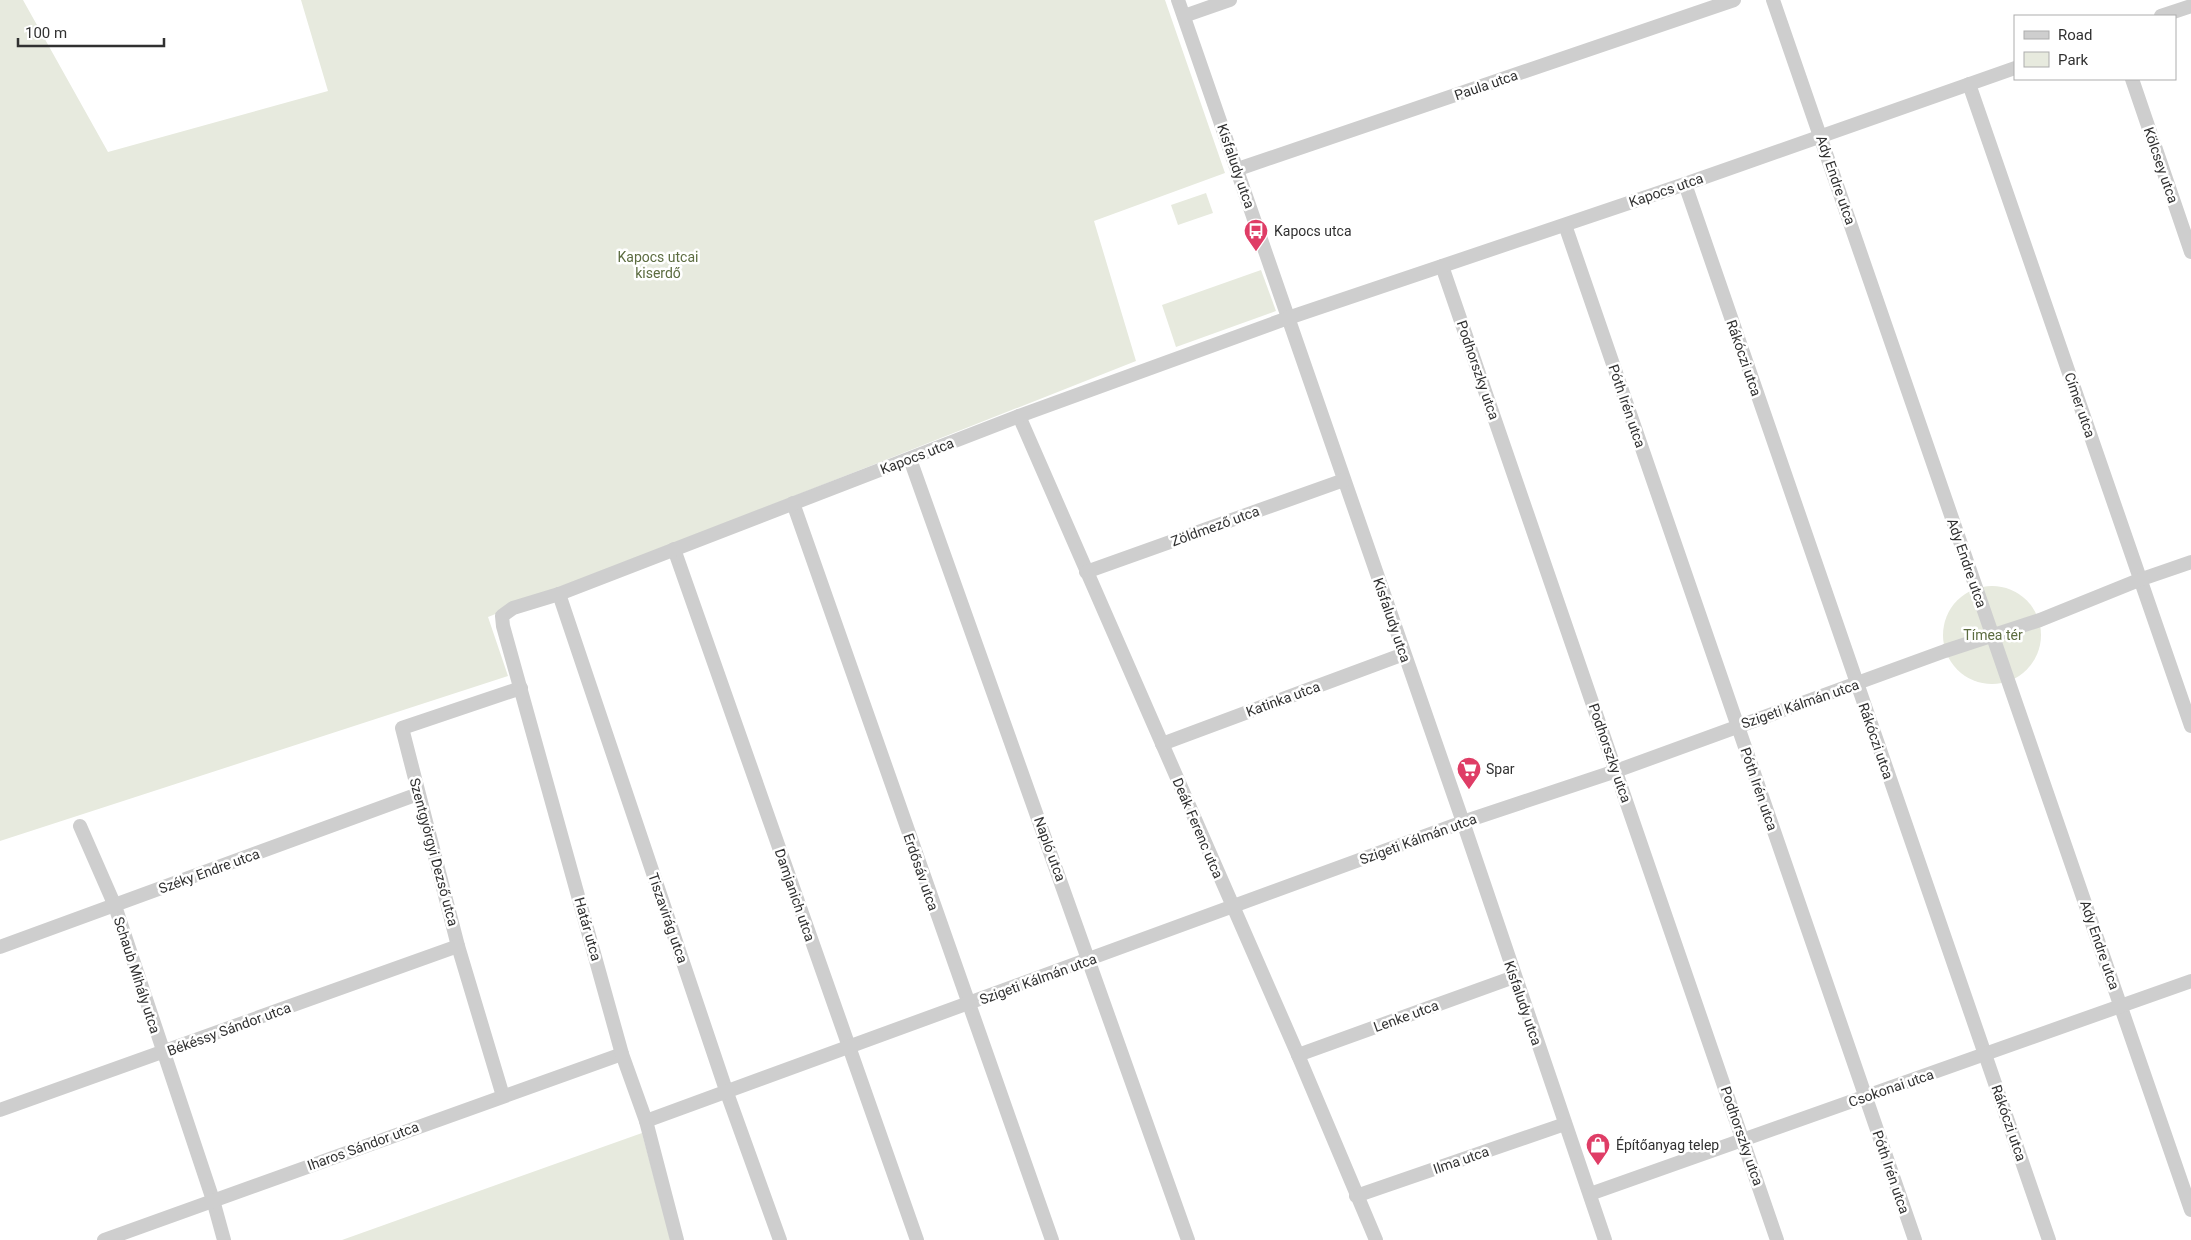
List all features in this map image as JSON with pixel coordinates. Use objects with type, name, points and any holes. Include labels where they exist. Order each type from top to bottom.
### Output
[{"type":"street","name":"Kisfaludy utca","points":[[1178,0],[1463,822],[1514,978],[1605,1240]]},
{"type":"street","points":[[1184,16],[1230,0]]},
{"type":"street","name":"Paula utca","points":[[1238,169],[1734,0]]},
{"type":"street","name":"Ady Endre utca","points":[[1773,0],[2191,1210]]},
{"type":"street","points":[[2164,15],[2191,6]]},
{"type":"street","name":"Kapocs utca","points":[[502,616],[513,608],[559,594],[1019,416],[1288,318],[1565,225],[2014,68]]},
{"type":"street","name":"Kölcsey utca","points":[[2132,80],[2191,252]]},
{"type":"street","name":"Címer utca","points":[[1969,84],[2191,726]]},
{"type":"street","name":"Rákóczi utca","points":[[1684,184],[2050,1240]]},
{"type":"street","name":"Póth Irén utca","points":[[1565,225],[1915,1240]]},
{"type":"street","name":"Podhorszky utca","points":[[1442,266],[1778,1240]]},
{"type":"street","name":"Deák Ferenc utca","points":[[1019,416],[1298,1055],[1376,1240]]},
{"type":"street","name":"Napló utca","points":[[910,459],[1090,960],[1188,1240]]},
{"type":"street","name":"Zöldmező utca","points":[[1086,572],[1344,480]]},
{"type":"street","name":"Erdősáv utca","points":[[793,502],[1052,1240]]},
{"type":"street","name":"Damjanich utca","points":[[674,549],[917,1240]]},
{"type":"street","name":"Szigeti Kálmán utca","points":[[646,1121],[968,1005],[1463,822],[1616,771],[1945,651],[1993,636],[2191,562]]},
{"type":"street","name":"Tiszavirág utca","points":[[559,594],[727,1093],[780,1240]]},
{"type":"street","name":"Határ utca","points":[[502,616],[503,626],[622,1054],[646,1121],[677,1240]]},
{"type":"street","name":"Katinka utca","points":[[1162,744],[1404,654]]},
{"type":"street","name":"Szentgyörgyi Dezső utca","points":[[504,1096],[458,946],[402,728],[521,688]]},
{"type":"street","name":"Széky Endre utca","points":[[0,947],[418,794]]},
{"type":"street","name":"Schaub Mihály utca","points":[[80,826],[114,906],[213,1200],[224,1240]]},
{"type":"street","name":"Békéssy Sándor utca","points":[[0,1110],[163,1054],[458,946]]},
{"type":"street","name":"Lenke utca","points":[[1298,1055],[1514,978]]},
{"type":"street","name":"Csokonai utca","points":[[1590,1194],[2191,981]]},
{"type":"street","name":"Iharos Sándor utca","points":[[104,1240],[622,1054]]},
{"type":"street","name":"Ilma utca","points":[[1356,1196],[1566,1124]]},
{"type":"green space","name":"Kapocs utcai kiserdő","points":[[0,0],[23,0],[108,152],[328,91],[301,0],[1165,0],[1225,173],[1094,221],[1136,361],[488,617],[508,676],[0,841]]},
{"type":"green space","points":[[1206,193],[1213,213],[1178,225],[1171,205]]},
{"type":"green space","points":[[1261,270],[1276,311],[1176,347],[1162,305]]},
{"type":"green space","name":"Tímea tér","points":[[1992,586],[2011,589],[2027,600],[2038,616],[2041,635],[2038,654],[2027,670],[2011,681],[1992,684],[1973,681],[1957,670],[1946,654],[1943,635],[1946,616],[1957,600],[1973,589]]},
{"type":"green space","points":[[642,1133],[671,1240],[342,1240]]},
{"type":"place","name":"Kapocs utca","points":[[1256,252]]},
{"type":"place","name":"Spar","points":[[1469,790]]},
{"type":"place","name":"Építőanyag telep","points":[[1598,1166]]}]
